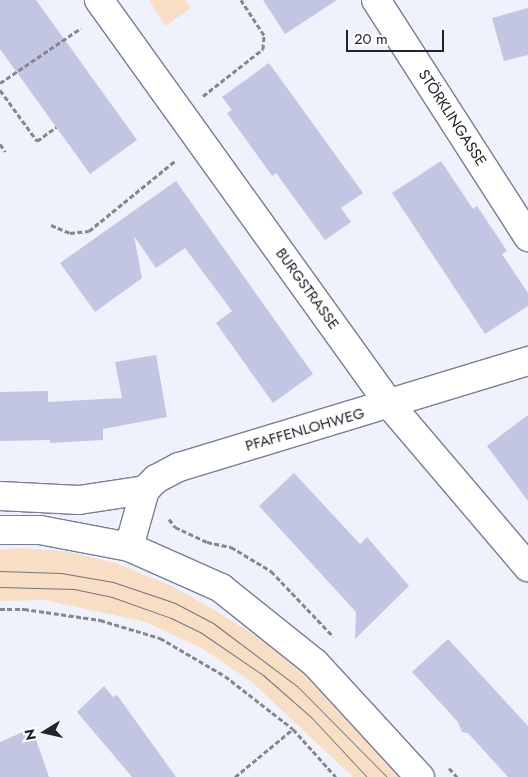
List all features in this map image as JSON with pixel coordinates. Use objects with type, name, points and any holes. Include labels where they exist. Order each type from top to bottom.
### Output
[{"type":"street","name":"STÖRKLINGASSE","points":[[376,0],[528,237]]},
{"type":"street","name":"BURGSTRASSE","points":[[103,5],[390,405],[528,567]]},
{"type":"street","name":"PFAFFENLOHWEG","points":[[145,490],[156,479],[179,467],[390,405],[528,361]]},
{"type":"street","points":[[0,496],[79,500],[145,490],[129,547]]},
{"type":"street","points":[[0,530],[40,530],[129,547],[221,588],[260,617],[315,663],[420,777]]},
{"type":"path","points":[[181,113],[264,49],[264,35],[242,0]]},
{"type":"path","points":[[0,83],[103,5]]},
{"type":"path","points":[[0,90],[37,141],[56,127]]},
{"type":"path","points":[[51,225],[70,233],[89,231],[200,141]]},
{"type":"path","points":[[0,144],[4,151]]},
{"type":"path","points":[[0,608],[24,609],[100,620],[160,638],[225,676],[293,729],[336,777]]},
{"type":"path","points":[[235,777],[293,729]]},
{"type":"shaded area","points":[[149,0],[186,0],[191,8],[165,26]]},
{"type":"shaded area","points":[[17,548],[65,551],[115,563],[172,586],[211,608],[256,636],[302,672],[399,777],[353,777],[252,682],[203,649],[146,622],[44,600],[0,601],[0,550]]},
{"type":"building","points":[[0,0],[36,0],[137,140],[90,174],[0,49]]},
{"type":"building","points":[[263,0],[337,0],[285,34]]},
{"type":"building","points":[[528,8],[528,55],[504,61],[492,18]]},
{"type":"building","points":[[269,63],[363,193],[341,208],[351,222],[325,240],[276,173],[272,176],[227,113],[232,110],[222,97]]},
{"type":"building","points":[[441,161],[473,209],[477,206],[507,251],[502,254],[528,293],[528,306],[485,334],[392,193]]},
{"type":"building","points":[[176,181],[313,374],[273,403],[216,323],[232,311],[185,248],[156,268],[134,236],[142,278],[95,312],[60,263]]},
{"type":"building","points":[[156,355],[167,417],[103,429],[103,440],[50,443],[50,440],[0,441],[0,392],[48,391],[48,402],[122,398],[115,362]]},
{"type":"building","points":[[528,415],[528,501],[487,446]]},
{"type":"building","points":[[294,473],[360,544],[367,537],[409,586],[355,639],[356,612],[259,506]]},
{"type":"building","points":[[448,639],[528,726],[528,777],[508,777],[468,733],[462,732],[458,722],[412,672]]},
{"type":"building","points":[[104,686],[113,697],[117,695],[176,777],[132,777],[77,712]]},
{"type":"building","points":[[32,728],[49,777],[0,777],[0,742]]},
{"type":"tram line","points":[[0,571],[61,573],[113,582],[175,603],[213,623],[297,686],[387,777]]},
{"type":"tram line","points":[[0,587],[74,589],[112,597],[171,618],[200,632],[263,675],[311,717],[367,777]]}]
